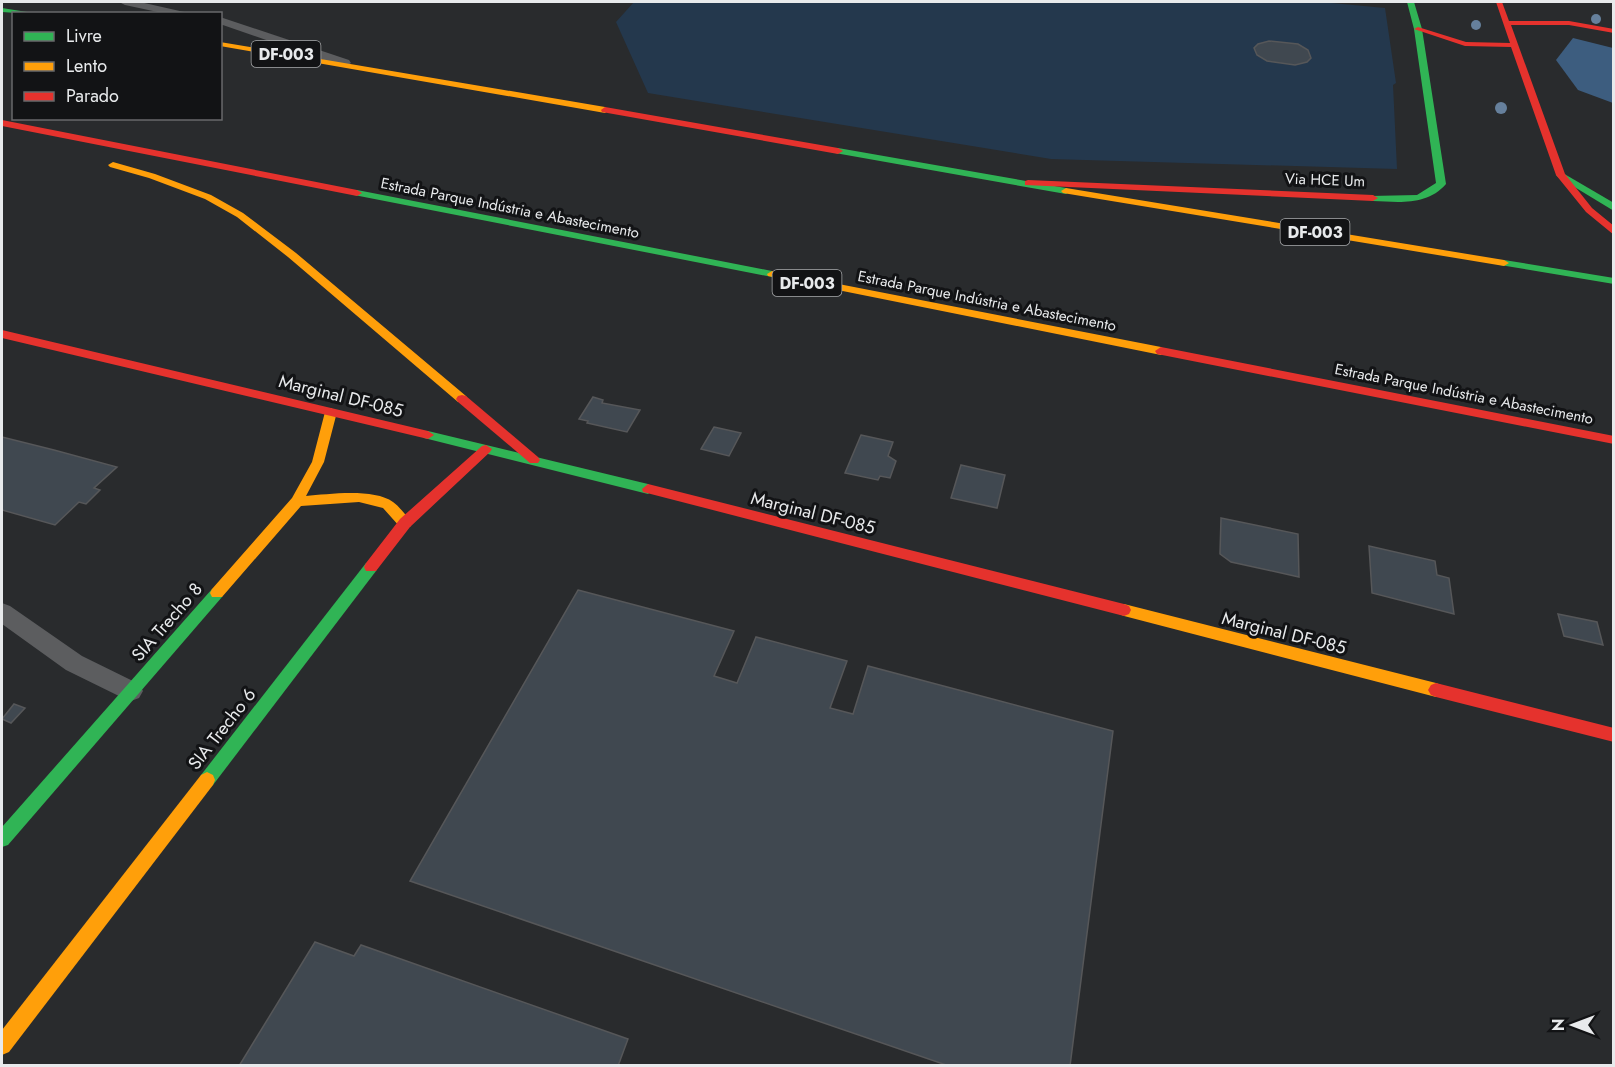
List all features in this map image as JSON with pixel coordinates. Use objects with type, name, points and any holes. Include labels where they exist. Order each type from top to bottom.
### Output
[{"type":"main road","name":"Via HCE Um","points":[[1016,183],[1315,196],[1422,198],[1435,193],[1442,184],[1418,29],[1410,2]]},
{"type":"main road","points":[[1499,2],[1561,175],[1589,210],[1614,232]]},
{"type":"main road","points":[[2,9],[17,12]]},
{"type":"main road","points":[[1506,22],[1569,23],[1614,31]]},
{"type":"main road","points":[[1418,29],[1465,44],[1514,45]]},
{"type":"main road","name":"DF-003","points":[[222,44],[351,65],[1016,183],[1614,281]]},
{"type":"main road","name":"Estrada Parque Indústria e Abastecimento","points":[[2,123],[1614,440]]},
{"type":"main road","points":[[2,135],[36,144]]},
{"type":"main road","points":[[94,160],[152,176],[208,196],[240,215],[292,255],[534,460]]},
{"type":"main road","points":[[1561,175],[1614,208]]},
{"type":"main road","name":"Marginal DF-085","points":[[2,333],[534,460],[1614,735]]},
{"type":"main road","name":"SIA Trecho 8","points":[[2,839],[297,501],[318,462],[331,412]]},
{"type":"main road","name":"SIA Trecho 6","points":[[2,1044],[405,523],[486,449]]},
{"type":"main road","points":[[297,501],[329,497],[359,497],[387,504],[405,523]]},
{"type":"lane","points":[[124,2],[177,12]]},
{"type":"lane","points":[[222,21],[351,65]]},
{"type":"lane","points":[[2,612],[74,663],[131,691]]},
{"type":"shaded area","points":[[634,2],[1321,2],[1385,8],[1396,83],[1393,85],[1397,169],[1051,159],[648,93],[616,22]]},
{"type":"shaded area","points":[[1573,38],[1613,48],[1613,103],[1578,90],[1556,60]]},
{"type":"building","points":[[1269,41],[1298,44],[1308,50],[1311,58],[1307,62],[1295,65],[1267,61],[1257,55],[1254,48],[1258,44]]},
{"type":"building","points":[[593,397],[603,400],[602,403],[640,410],[627,432],[579,419]]},
{"type":"building","points":[[714,427],[741,433],[729,456],[701,449]]},
{"type":"building","points":[[861,435],[893,442],[888,456],[896,461],[890,478],[880,476],[878,480],[845,473]]},
{"type":"building","points":[[2,437],[117,467],[94,488],[100,490],[86,504],[79,502],[55,525],[2,510]]},
{"type":"building","points":[[961,465],[1005,475],[997,508],[951,498]]},
{"type":"building","points":[[1221,518],[1298,534],[1299,577],[1231,562],[1220,554]]},
{"type":"building","points":[[1369,546],[1435,561],[1437,575],[1449,578],[1454,614],[1372,593]]},
{"type":"building","points":[[578,590],[734,631],[714,676],[737,683],[756,637],[847,661],[830,708],[853,714],[868,666],[1113,731],[1070,1066],[949,1066],[410,881]]},
{"type":"building","points":[[1558,614],[1597,622],[1603,645],[1564,636]]},
{"type":"building","points":[[14,704],[25,708],[11,723],[2,719]]},
{"type":"building","points":[[315,942],[354,956],[361,945],[628,1039],[618,1066],[239,1066]]},
{"type":"traffic: fast","points":[[1373,198],[1409,199],[1426,195],[1441,184],[1418,29],[1410,2]]},
{"type":"traffic: fast","points":[[2,10],[14,12]]},
{"type":"traffic: fast","points":[[838,151],[1066,191]]},
{"type":"traffic: fast","points":[[1561,175],[1614,208]]},
{"type":"traffic: fast","points":[[357,193],[772,274]]},
{"type":"traffic: fast","points":[[1504,263],[1614,281]]},
{"type":"traffic: fast","points":[[428,435],[648,489]]},
{"type":"traffic: fast","points":[[207,780],[371,567]]},
{"type":"traffic: fast","points":[[2,839],[217,593]]},
{"type":"traffic: slow","points":[[222,44],[605,110]]},
{"type":"traffic: slow","points":[[113,165],[152,176],[208,197],[240,215],[292,255],[462,399]]},
{"type":"traffic: slow","points":[[1066,191],[1504,263]]},
{"type":"traffic: slow","points":[[772,274],[1161,351]]},
{"type":"traffic: slow","points":[[217,593],[297,501],[318,462],[331,412]]},
{"type":"traffic: slow","points":[[297,501],[359,497],[387,504],[405,523]]},
{"type":"traffic: slow","points":[[1124,610],[1436,690]]},
{"type":"traffic: slow","points":[[2,1045],[207,780]]},
{"type":"traffic: jam","points":[[1499,2],[1561,175],[1589,210],[1614,232]]},
{"type":"traffic: jam","points":[[1506,23],[1569,23],[1614,31]]},
{"type":"traffic: jam","points":[[1418,29],[1465,44],[1514,45]]},
{"type":"traffic: jam","points":[[605,110],[838,151]]},
{"type":"traffic: jam","points":[[2,123],[357,193]]},
{"type":"traffic: jam","points":[[1028,183],[1373,198]]},
{"type":"traffic: jam","points":[[2,334],[428,435]]},
{"type":"traffic: jam","points":[[1161,351],[1614,440]]},
{"type":"traffic: jam","points":[[462,399],[534,460]]},
{"type":"traffic: jam","points":[[371,567],[405,523],[486,449]]},
{"type":"traffic: jam","points":[[648,489],[1124,610]]},
{"type":"traffic: jam","points":[[1436,690],[1614,735]]}]
